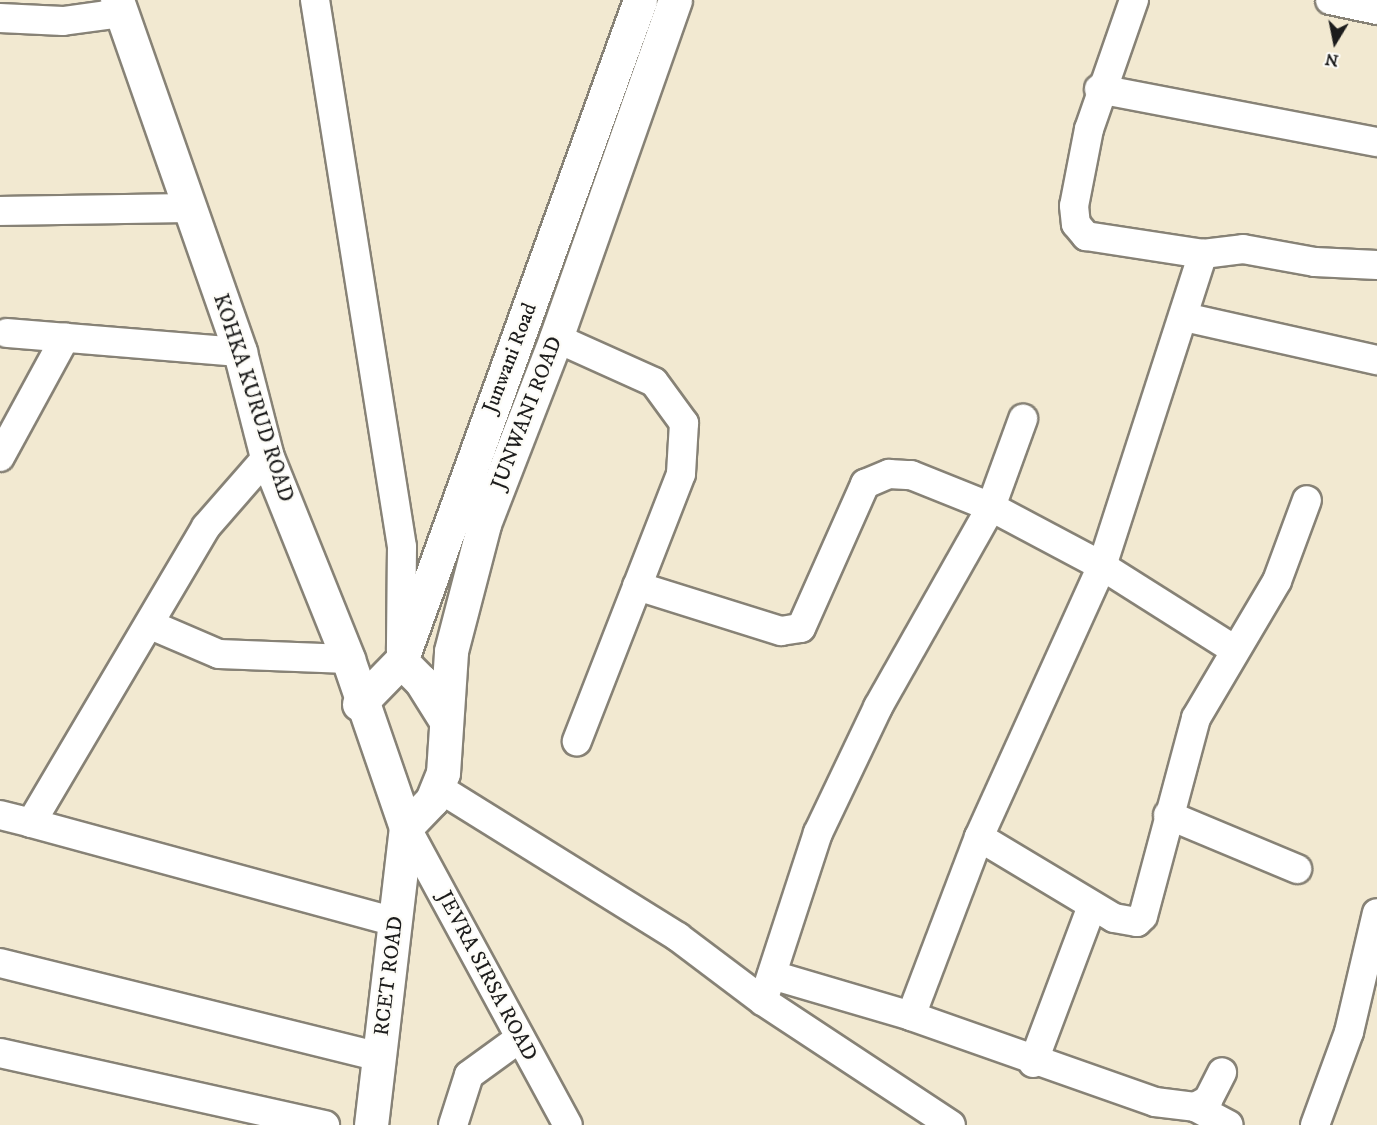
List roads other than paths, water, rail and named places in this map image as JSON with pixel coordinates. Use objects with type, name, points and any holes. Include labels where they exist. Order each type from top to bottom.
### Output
[{"type":"main road","name":"Junwani Road","points":[[359,704],[401,661],[640,0]]},
{"type":"main road","name":"JUNWANI ROAD","points":[[437,787],[459,602],[556,338],[675,0]]},
{"type":"main road","name":"KOHKA KURUD ROAD","points":[[120,7],[240,352],[267,457],[348,659],[359,704],[406,827]]},
{"type":"main road","points":[[401,661],[421,681],[446,721]]},
{"type":"main road","points":[[406,827],[437,787]]},
{"type":"main road","name":"RCET ROAD","points":[[371,1125],[406,827]]},
{"type":"street","points":[[315,0],[402,548],[401,661]]},
{"type":"street","points":[[1134,0],[1099,89],[1074,206],[1076,224],[1086,236],[1203,254],[1243,249],[1315,262],[1377,265]]},
{"type":"street","points":[[1330,0],[1377,10]]},
{"type":"street","points":[[0,18],[63,21],[120,7]]},
{"type":"street","points":[[1099,89],[1377,142]]},
{"type":"street","points":[[0,211],[190,208]]},
{"type":"street","points":[[911,1016],[979,837],[1102,566],[1203,254]]},
{"type":"street","points":[[1184,317],[1377,360]]},
{"type":"street","points":[[7,333],[240,352]]},
{"type":"street","points":[[0,457],[65,338]]},
{"type":"street","points":[[556,338],[654,382],[684,423],[681,474],[577,741]]},
{"type":"street","points":[[763,1001],[818,833],[879,707],[991,507],[1023,419]]},
{"type":"street","points":[[31,823],[151,625],[206,526],[267,457]]},
{"type":"street","points":[[638,586],[792,631],[808,622],[857,498],[878,476],[911,475],[991,507],[1102,566],[1235,650]]},
{"type":"street","points":[[979,837],[1092,906],[1126,922],[1143,916],[1168,815],[1196,718],[1277,581],[1307,500]]},
{"type":"street","points":[[151,625],[219,654],[348,659]]},
{"type":"street","points":[[437,787],[678,937],[763,1001],[945,1123]]},
{"type":"street","points":[[0,815],[396,922]]},
{"type":"street","points":[[1168,815],[1297,869]]},
{"type":"street","name":"JEVRA SIRSA ROAD","points":[[406,827],[568,1125]]},
{"type":"street","points":[[1033,1063],[1092,906]]},
{"type":"street","points":[[1315,1125],[1349,1032],[1377,913]]},
{"type":"street","points":[[0,963],[379,1057]]},
{"type":"street","points":[[772,975],[911,1016],[1033,1063],[1155,1102],[1195,1107],[1229,1125]]},
{"type":"street","points":[[453,1125],[469,1074],[520,1038]]},
{"type":"street","points":[[0,1053],[325,1125]]},
{"type":"street","points":[[1195,1107],[1208,1100],[1222,1072]]}]
